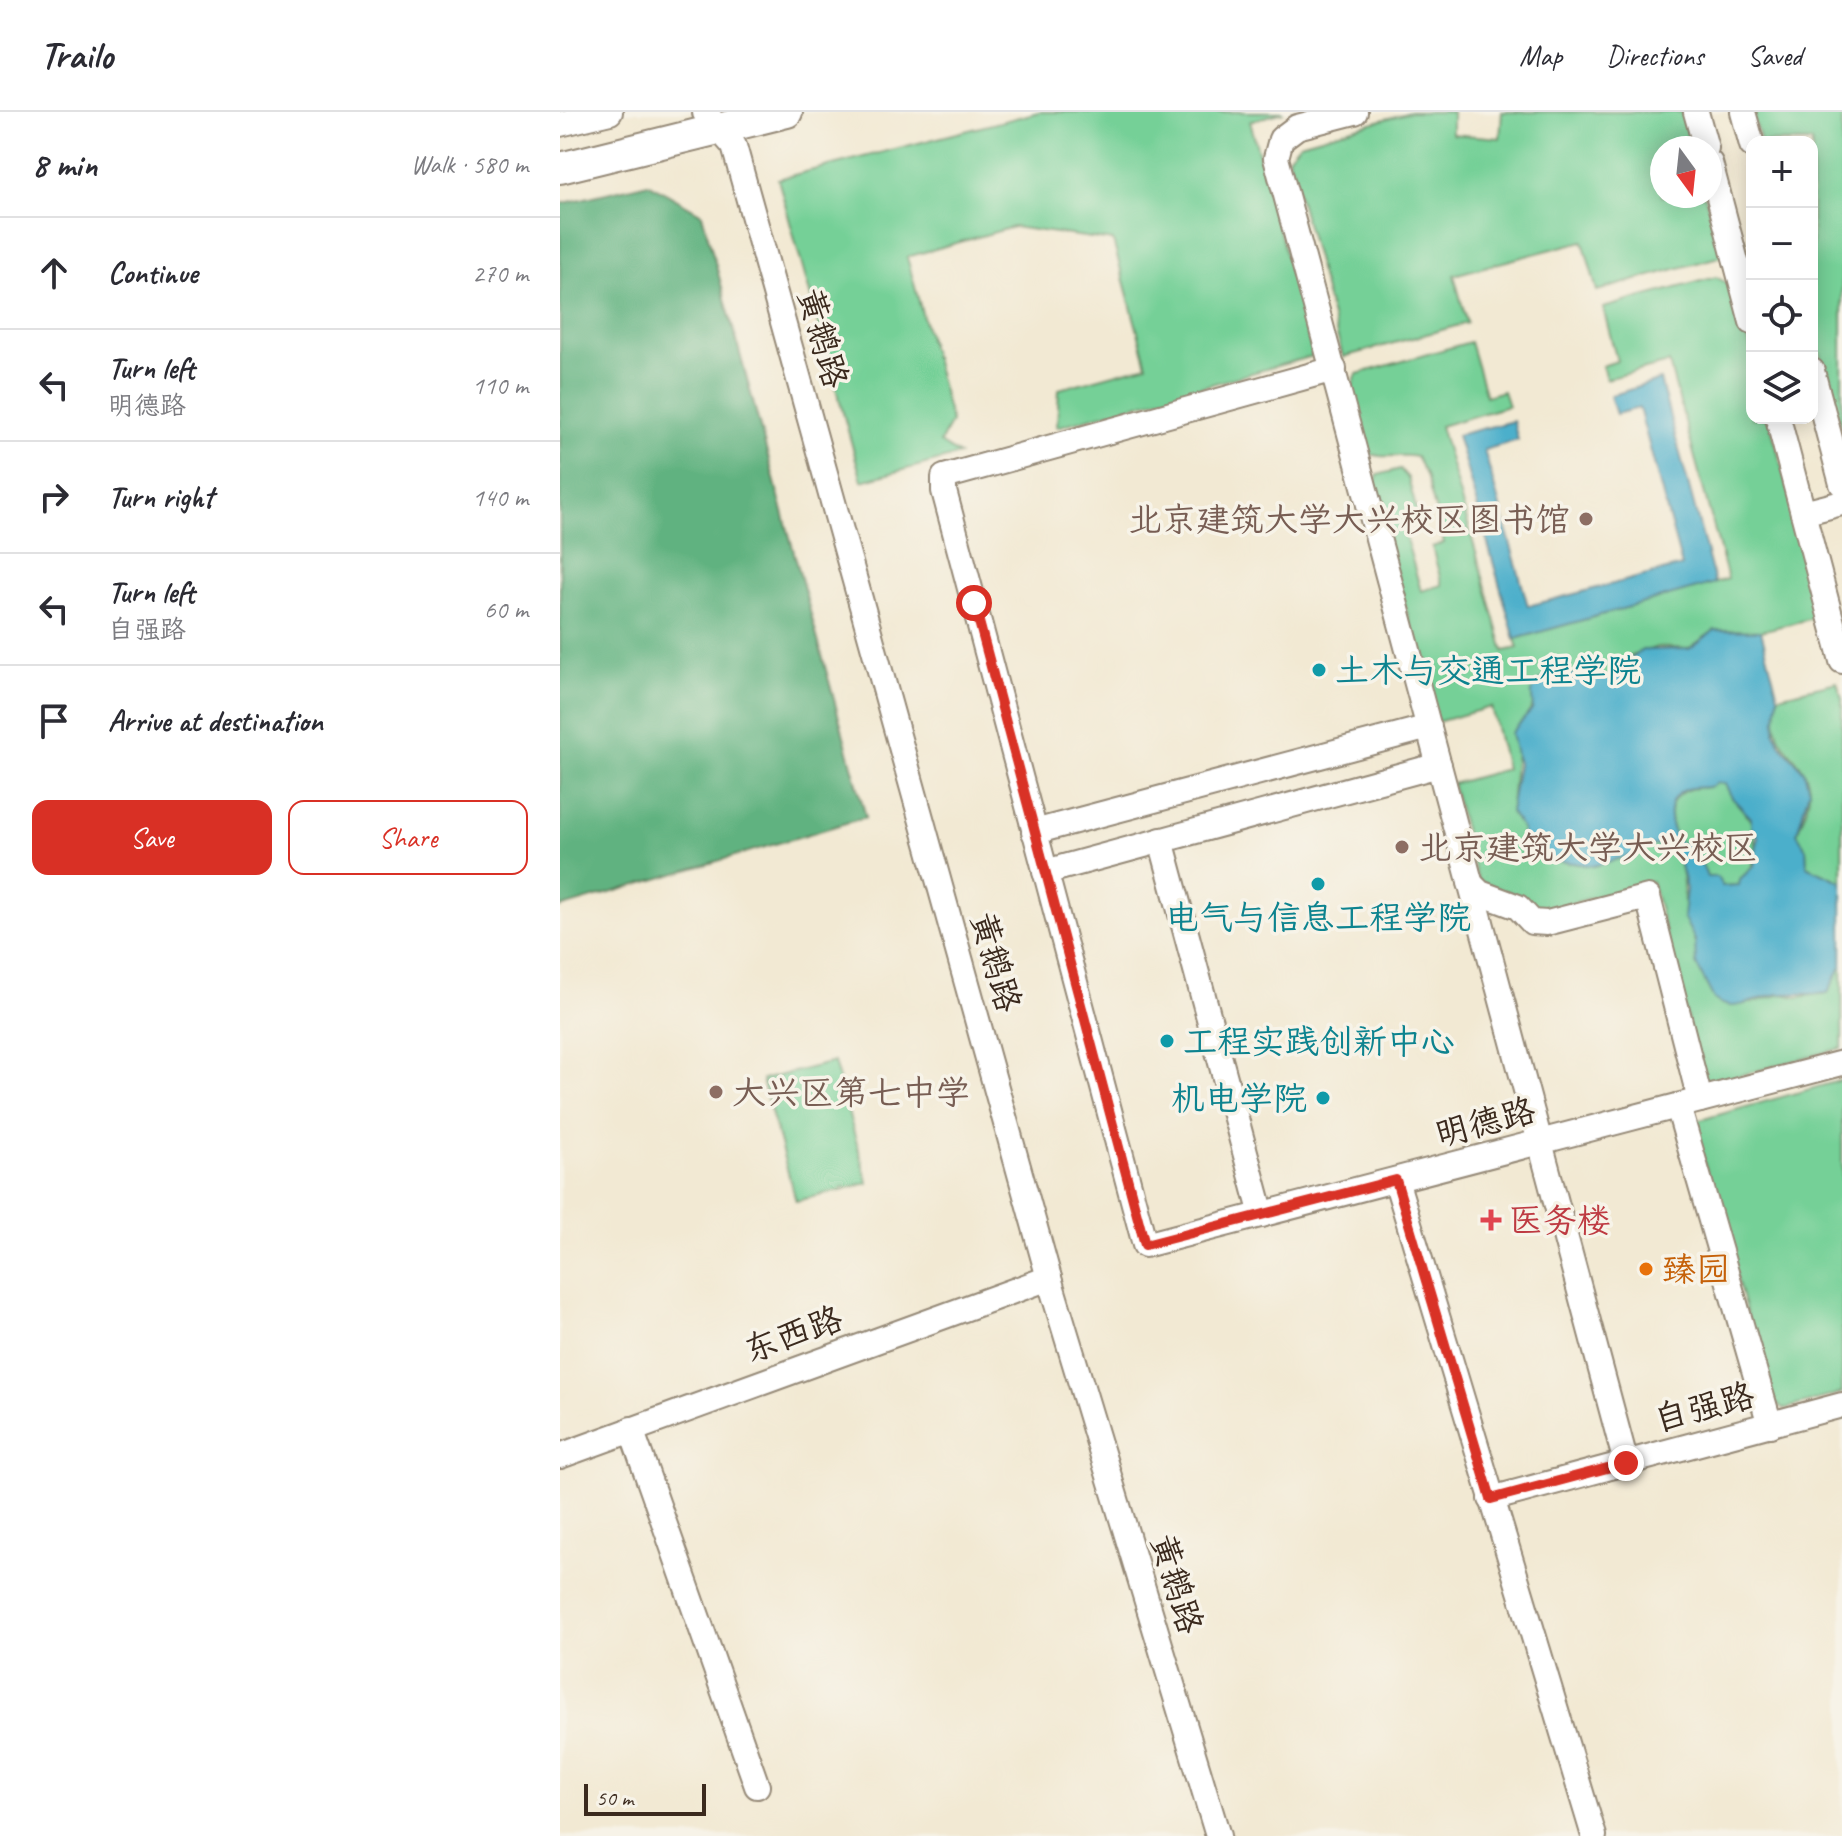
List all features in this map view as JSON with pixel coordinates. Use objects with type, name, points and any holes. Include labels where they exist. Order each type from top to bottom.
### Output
[{"type":"main road","points":[[560,148],[708,116],[787,112]]},
{"type":"main road","points":[[560,168],[708,116]]},
{"type":"street","points":[[560,124],[610,112]]},
{"type":"street","points":[[1355,112],[1297,127],[1281,139],[1276,158],[1626,1463]]},
{"type":"street","points":[[1696,112],[1703,136]]},
{"type":"street","points":[[1743,112],[1750,136]]},
{"type":"street","name":"黄鹅路","points":[[708,116],[734,146],[1049,1278],[1218,1836]]},
{"type":"street","points":[[1722,196],[1744,257],[1747,280]]},
{"type":"street","points":[[1334,369],[944,477],[944,491],[1034,832],[1045,872],[1439,765]]},
{"type":"street","points":[[1818,394],[1842,484]]},
{"type":"street","points":[[1780,424],[1842,661]]},
{"type":"street","points":[[1803,513],[1842,503]]},
{"type":"street","points":[[1034,832],[1429,727]]},
{"type":"street","points":[[1161,840],[1262,1215]]},
{"type":"street","name":"明德路","points":[[1045,872],[1145,1245],[1842,1063]]},
{"type":"street","points":[[1470,883],[1480,893],[1518,907],[1532,922],[1547,923],[1648,897],[1689,1103],[1770,1425]]},
{"type":"street","points":[[1396,1180],[1594,1836]]},
{"type":"street","name":"东西路","points":[[560,1456],[1049,1278]]},
{"type":"street","name":"自强路","points":[[1491,1499],[1842,1405]]},
{"type":"street","points":[[631,1429],[757,1786]]},
{"type":"green space","points":[[1039,112],[1284,112],[1250,121],[1313,356],[1057,427],[1059,389],[1147,365],[1113,241],[1013,227],[907,257],[951,422],[940,443],[959,455],[862,481],[778,179]]},
{"type":"green space","points":[[1410,112],[1452,112],[1452,134],[1500,138],[1502,112],[1682,112],[1689,136],[1650,136],[1650,208],[1708,208],[1722,256],[1597,291],[1583,241],[1461,273],[1454,275],[1467,323],[1343,357],[1288,157],[1300,143]]},
{"type":"green space","points":[[1752,112],[1842,112],[1842,430],[1818,344],[1818,136],[1759,136]]},
{"type":"green space","points":[[648,183],[702,214],[866,817],[560,908],[560,204]]},
{"type":"green space","points":[[1716,277],[1735,288],[1746,331],[1746,424],[1771,424],[1821,616],[1761,631],[1715,630],[1688,649],[1657,647],[1631,656],[1609,677],[1558,674],[1522,725],[1517,743],[1510,812],[1522,829],[1519,844],[1530,857],[1594,866],[1631,855],[1636,847],[1652,844],[1672,850],[1681,869],[1684,908],[1699,965],[1714,993],[1751,1003],[1782,994],[1798,997],[1827,993],[1842,965],[1842,1048],[1704,1085],[1652,881],[1541,912],[1520,896],[1478,881],[1452,784],[1506,769],[1491,707],[1437,722],[1373,488],[1378,475],[1400,469],[1408,478],[1419,519],[1402,524],[1421,591],[1442,585],[1432,547],[1444,543],[1426,475],[1416,457],[1368,453],[1351,389],[1357,374],[1470,342],[1486,396],[1503,391],[1508,406],[1440,426],[1504,651],[1518,648],[1515,639],[1728,579],[1669,363],[1606,379],[1602,366],[1617,361],[1603,308]]},
{"type":"green space","points":[[1837,682],[1842,699],[1842,882],[1807,866],[1806,849],[1797,833],[1807,806],[1809,789],[1801,766],[1781,741],[1775,715],[1778,696]]},
{"type":"green space","points":[[1717,783],[1725,784],[1751,821],[1753,829],[1754,860],[1740,879],[1740,885],[1722,886],[1717,878],[1707,877],[1693,842],[1680,844],[1671,822],[1671,807],[1679,794]]},
{"type":"green space","points":[[834,1062],[868,1183],[796,1201],[762,1080]]},
{"type":"green space","points":[[1842,1080],[1842,1393],[1784,1409],[1771,1400],[1693,1122]]},
{"type":"water","points":[[1660,380],[1715,583],[1515,639],[1457,435],[1513,421],[1518,440],[1484,450],[1528,606],[1682,566],[1639,408],[1616,414],[1610,396]]},
{"type":"water","points":[[1715,630],[1761,631],[1778,696],[1775,732],[1781,745],[1804,771],[1809,790],[1797,833],[1806,849],[1807,866],[1842,882],[1842,965],[1828,993],[1774,995],[1730,1006],[1714,999],[1696,964],[1695,940],[1683,917],[1686,889],[1678,857],[1661,845],[1636,847],[1632,855],[1594,866],[1530,857],[1522,853],[1522,829],[1510,812],[1518,764],[1511,733],[1532,710],[1532,692],[1537,683],[1545,678],[1566,674],[1609,677],[1642,650],[1689,649]],"holes":[[[1725,784],[1732,798],[1751,818],[1751,827],[1758,836],[1754,866],[1740,879],[1739,885],[1722,886],[1717,877],[1707,877],[1693,842],[1680,843],[1670,822],[1670,814],[1674,799],[1687,789]]]},
{"type":"place","name":"北京建筑大学大兴校区图书馆","points":[[1586,519]]},
{"type":"place","name":"土木与交通工程学院","points":[[1319,670]]},
{"type":"place","name":"北京建筑大学大兴校区","points":[[1402,847]]},
{"type":"place","name":"电气与信息工程学院","points":[[1318,884]]},
{"type":"place","name":"工程实践创新中心","points":[[1167,1041]]},
{"type":"place","name":"大兴区第七中学","points":[[716,1092]]},
{"type":"place","name":"机电学院","points":[[1323,1098]]},
{"type":"place","name":"医务楼","points":[[1491,1220]]},
{"type":"place","name":"臻园","points":[[1646,1269]]},
{"type":"route","points":[[974,603],[1145,1245],[1396,1180],[1491,1499],[1626,1463]]}]
